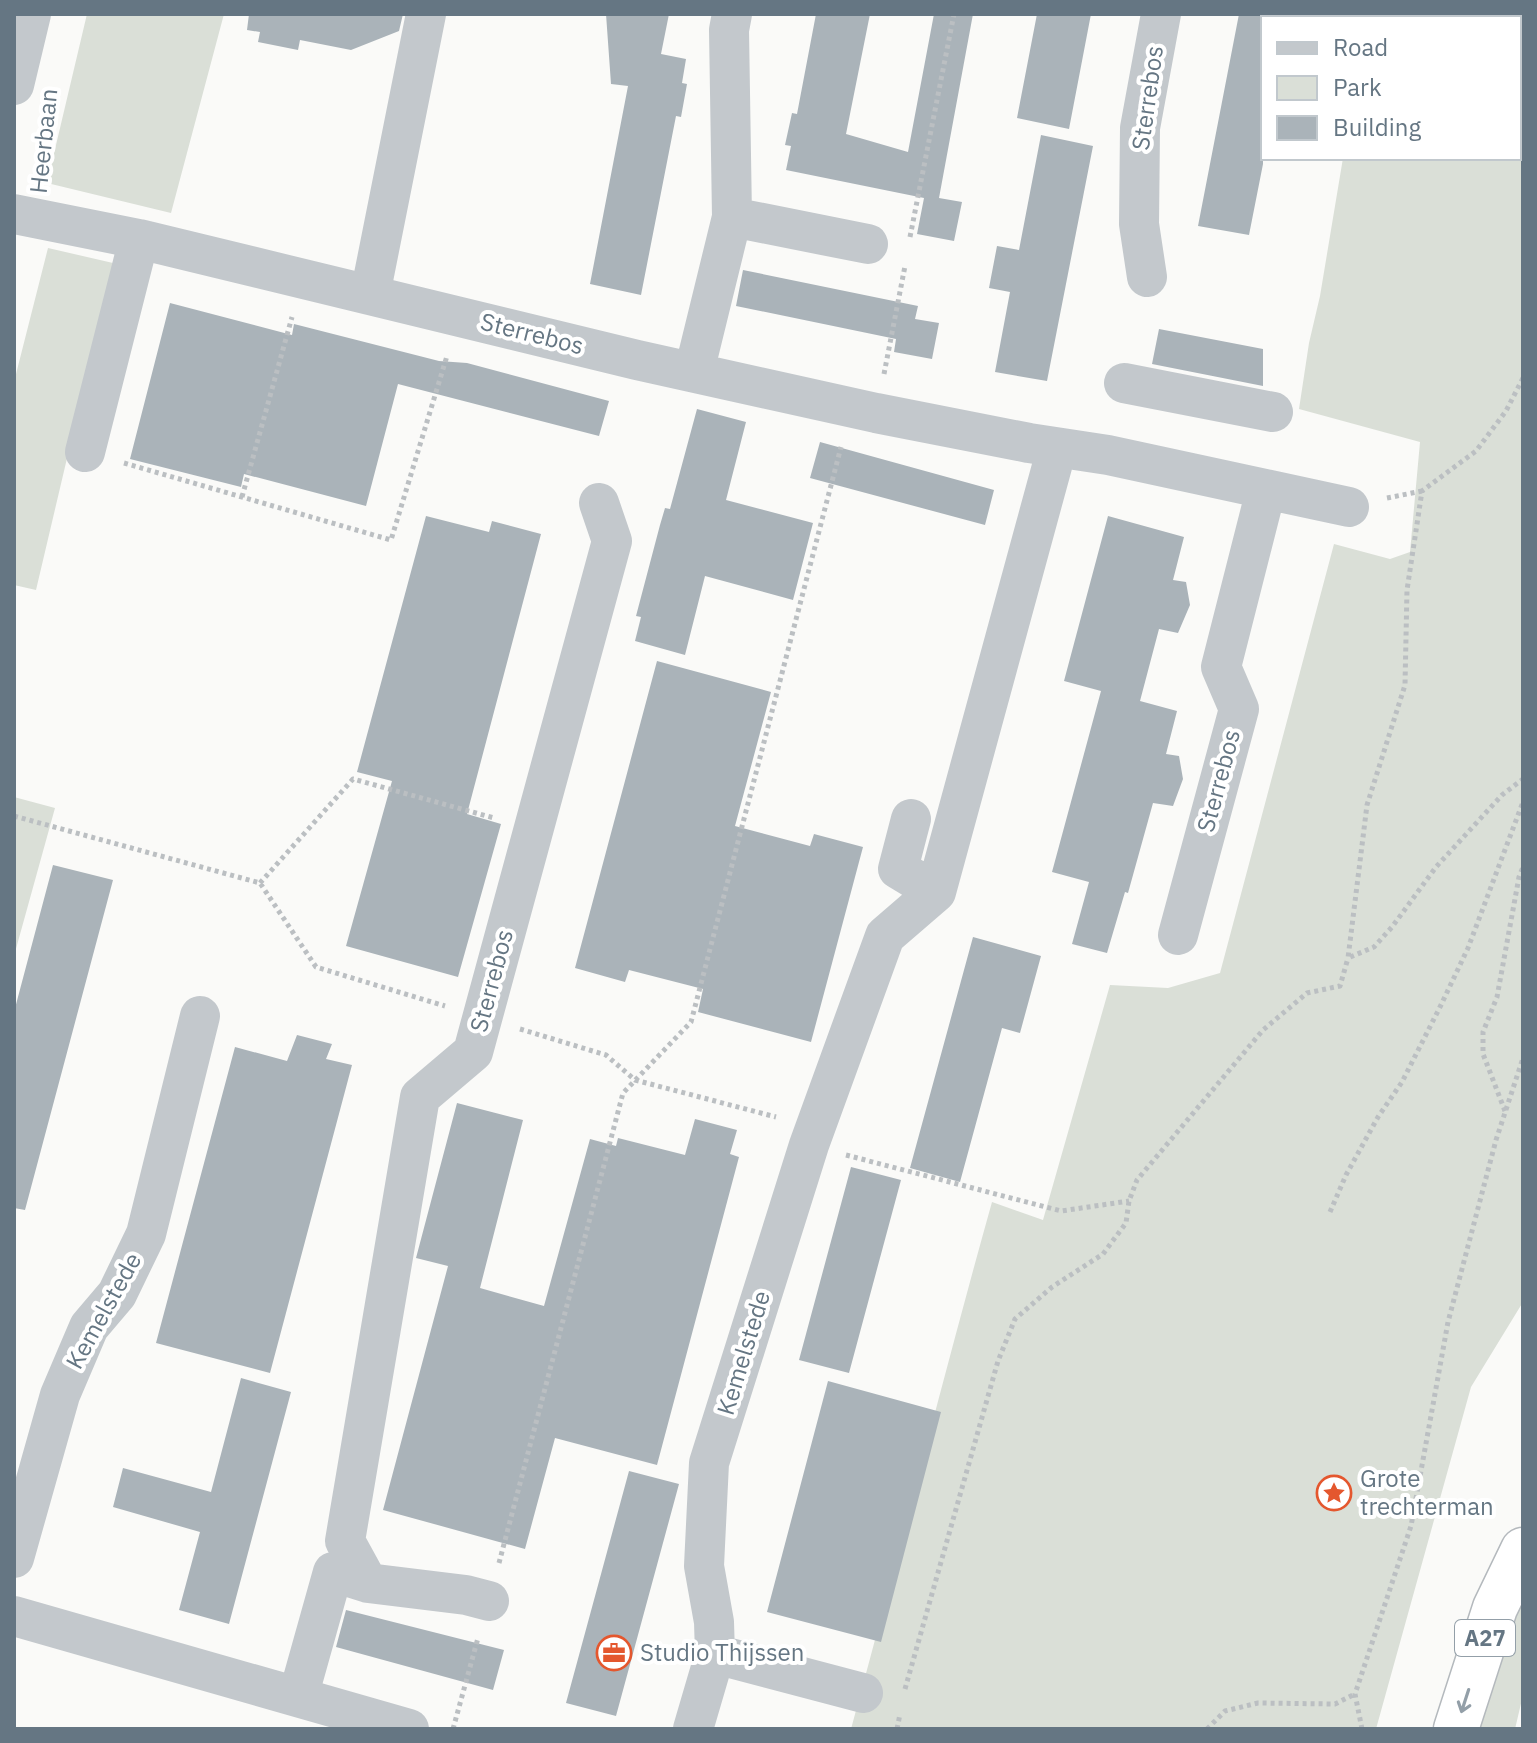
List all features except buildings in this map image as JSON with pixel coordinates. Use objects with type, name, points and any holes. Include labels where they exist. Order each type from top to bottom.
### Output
[{"type":"highway","name":"A27","points":[[1456,1729],[1495,1608],[1523,1550]]},
{"type":"street","name":"Heerbaan","points":[[14,85],[31,14]]},
{"type":"street","points":[[370,295],[426,14]]},
{"type":"street","points":[[694,372],[732,217],[729,30],[732,14]]},
{"type":"street","name":"Sterrebos","points":[[1147,277],[1139,224],[1140,128],[1161,14]]},
{"type":"street","name":"Sterrebos","points":[[24,217],[139,239],[459,317],[864,410],[1108,455],[1349,507]]},
{"type":"street","points":[[732,217],[868,244]]},
{"type":"street","points":[[85,452],[139,239]]},
{"type":"street","points":[[1124,383],[1273,412]]},
{"type":"street","points":[[810,1141],[885,936],[936,892],[1057,448]]},
{"type":"street","name":"Sterrebos","points":[[1178,935],[1239,709],[1221,667],[1266,490]]},
{"type":"street","name":"Sterrebos","points":[[368,1583],[345,1541],[420,1097],[473,1052],[612,541],[599,503]]},
{"type":"street","points":[[911,819],[898,869],[936,892]]},
{"type":"street","name":"Kemelstede","points":[[14,1558],[60,1395],[89,1327],[117,1294],[146,1234],[200,1016]]},
{"type":"street","name":"Kemelstede","points":[[693,1729],[715,1654],[714,1622],[704,1566],[709,1463],[810,1141]]},
{"type":"street","points":[[298,1697],[333,1572],[368,1583],[466,1595],[489,1601]]},
{"type":"street","points":[[14,1616],[298,1697],[337,1719],[409,1729]]},
{"type":"street","points":[[715,1654],[863,1693]]},
{"type":"path","points":[[909,244],[954,14]]},
{"type":"path","name":"Heerbaan","points":[[24,217],[47,110]]},
{"type":"path","points":[[453,1729],[623,1093],[691,1022],[906,260]]},
{"type":"path","points":[[242,497],[302,279]]},
{"type":"path","points":[[85,452],[391,540],[459,317]]},
{"type":"path","points":[[897,1729],[906,1684],[998,1361],[1015,1319],[1052,1287],[1103,1254],[1126,1223],[1129,1201],[1137,1180],[1263,1030],[1307,993],[1340,986],[1348,958],[1367,805],[1405,685],[1407,590],[1422,491],[1476,451],[1506,411],[1523,378]]},
{"type":"path","points":[[260,883],[353,779],[533,829]]},
{"type":"path","points":[[1348,958],[1374,947],[1436,867],[1502,795],[1523,779]]},
{"type":"path","points":[[1330,1212],[1346,1175],[1378,1117],[1402,1082],[1468,948],[1523,802]]},
{"type":"path","points":[[14,816],[260,883],[316,967],[606,1055],[635,1080],[810,1141],[1061,1211],[1129,1201]]},
{"type":"path","points":[[1505,1112],[1483,1054],[1483,1032],[1497,997],[1523,867]]},
{"type":"path","points":[[1362,1729],[1355,1694],[1411,1526],[1448,1322],[1505,1112],[1523,1058]]},
{"type":"path","points":[[1207,1729],[1225,1711],[1236,1708],[1258,1703],[1335,1704],[1355,1694]]},
{"type":"green space","points":[[87,14],[224,14],[171,213],[47,183]]},
{"type":"green space","points":[[1523,14],[1523,1302],[1471,1387],[1376,1729],[851,1729],[992,1202],[1043,1220],[1110,985],[1168,988],[1220,973],[1334,544],[1390,559],[1410,552],[1420,442],[1299,409],[1343,160],[1521,160],[1521,16],[1366,16]]},
{"type":"green space","points":[[48,248],[113,263],[36,590],[14,585],[14,382]]},
{"type":"green space","points":[[14,797],[55,808],[14,956]]},
{"type":"green space","points":[[1523,1560],[1523,1695],[1515,1729],[1464,1729]]},
{"type":"place","name":"Grote trechterman","points":[[1334,1493]]},
{"type":"place","name":"Studio Thijssen","points":[[614,1653]]}]
